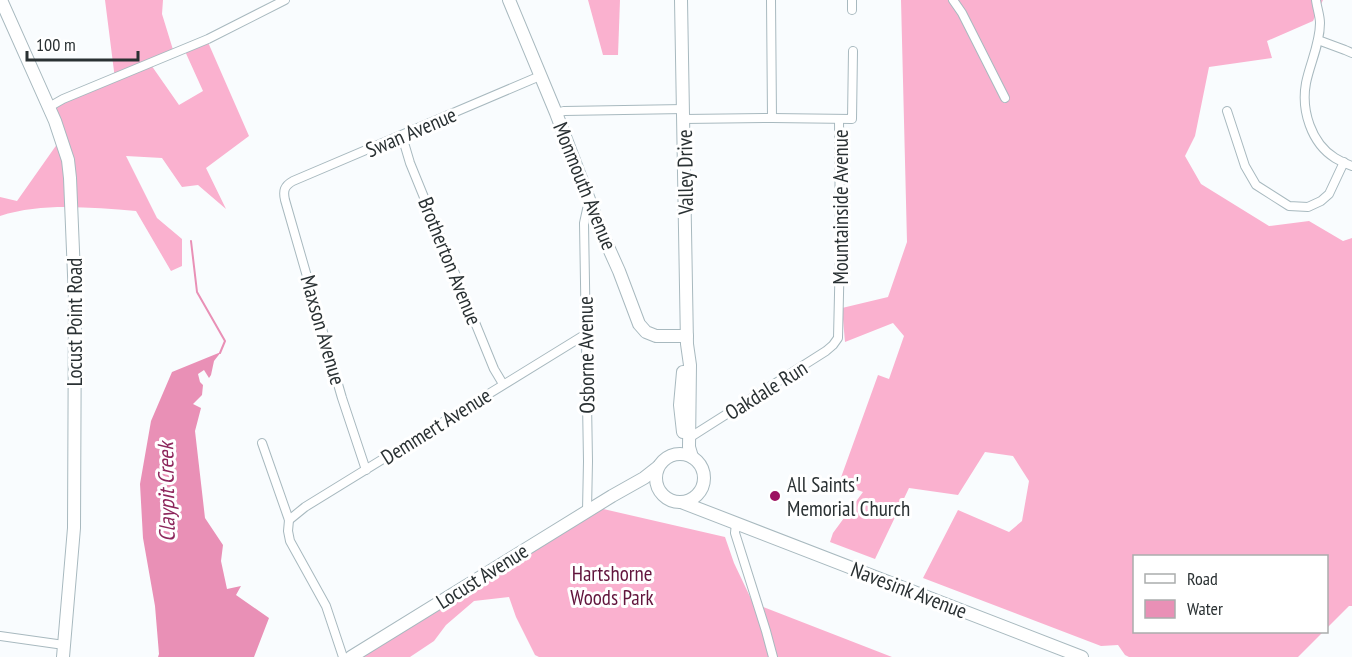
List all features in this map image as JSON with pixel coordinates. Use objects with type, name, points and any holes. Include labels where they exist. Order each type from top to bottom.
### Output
[{"type":"street","name":"Locust Point Road","points":[[1,0],[49,107],[69,166],[75,309],[74,528],[64,651]]},
{"type":"street","points":[[49,107],[63,99],[208,39],[285,0]]},
{"type":"street","name":"Monmouth Avenue","points":[[509,0],[641,327],[649,334],[656,336],[687,340]]},
{"type":"street","name":"Valley Drive","points":[[681,0],[687,340],[690,365],[689,447],[692,457]]},
{"type":"street","points":[[771,0],[772,118]]},
{"type":"street","points":[[953,0],[962,13],[1005,98]]},
{"type":"street","points":[[1227,111],[1245,166],[1257,185],[1289,206],[1308,207],[1329,194],[1348,164],[1334,158],[1321,145],[1312,132],[1306,112],[1304,100],[1306,84],[1318,40],[1320,22],[1316,0]]},
{"type":"street","points":[[1318,40],[1352,53]]},
{"type":"street","name":"Mountainside Avenue","points":[[838,338],[839,119],[852,119],[853,51]]},
{"type":"street","name":"Swan Avenue","points":[[284,190],[292,181],[540,76]]},
{"type":"street","points":[[556,113],[564,111],[839,119]]},
{"type":"street","name":"Brotherton Avenue","points":[[402,135],[410,163],[494,369],[503,384]]},
{"type":"street","name":"Maxson Avenue","points":[[284,190],[336,376],[366,470]]},
{"type":"street","name":"Osborne Avenue","points":[[587,511],[584,223],[589,200]]},
{"type":"street","name":"Demmert Avenue","points":[[289,520],[305,507],[586,334]]},
{"type":"street","name":"Oakdale Run","points":[[689,438],[826,351],[838,338]]},
{"type":"street","name":"Valley Drive","points":[[677,454],[684,444],[680,405],[687,340]]},
{"type":"street","points":[[262,443],[289,520],[290,542],[326,606],[343,657]]},
{"type":"street","points":[[677,454],[692,457],[700,464],[704,473],[704,482],[692,499],[681,502],[673,501],[663,495],[656,483],[658,467],[666,458],[677,454]]},
{"type":"street","name":"Locust Avenue","points":[[351,657],[612,495],[644,478],[658,467]]},
{"type":"street","name":"Locust Avenue","points":[[612,495],[644,488],[663,495]]},
{"type":"street","name":"Navesink Avenue","points":[[699,492],[699,498],[703,504],[736,523]]},
{"type":"street","name":"Navesink Avenue","points":[[681,502],[1082,657]]},
{"type":"street","points":[[736,523],[735,533],[773,657]]},
{"type":"street","points":[[0,636],[53,644],[64,651]]},
{"type":"green space","points":[[105,0],[163,0],[162,14],[174,53],[149,62],[179,105],[203,91],[184,49],[207,40],[249,136],[206,168],[226,209],[198,185],[182,187],[162,158],[126,156],[157,218],[182,239],[182,266],[171,271],[136,211],[51,207],[0,216],[0,197],[17,201],[60,140],[49,109],[115,79]]},
{"type":"green space","points":[[588,0],[620,0],[618,55],[603,55]]},
{"type":"green space","points":[[901,0],[1323,0],[1313,21],[1267,41],[1272,58],[1209,67],[1195,136],[1185,156],[1201,184],[1269,226],[1309,221],[1343,241],[1352,238],[1352,606],[1349,606],[1328,627],[1328,555],[1133,555],[1133,633],[1322,633],[1298,657],[1129,657],[1118,645],[1101,646],[923,578],[958,510],[1009,532],[1022,521],[1029,481],[1013,456],[985,452],[958,495],[909,488],[875,559],[830,542],[833,533],[863,492],[839,483],[878,375],[889,379],[904,336],[893,323],[845,342],[842,308],[888,297],[907,242]]},
{"type":"green space","name":"Hartshorne Woods Park","points":[[599,508],[725,537],[734,563],[753,603],[892,657],[539,657],[535,655],[516,617],[509,597],[474,601],[446,625],[434,641],[410,657],[362,657]]},
{"type":"water","points":[[221,352],[214,361],[209,378],[204,370],[198,374],[203,385],[202,395],[193,404],[201,408],[195,431],[205,518],[223,545],[221,561],[227,589],[241,586],[236,595],[269,618],[254,657],[158,657],[155,606],[143,538],[140,484],[151,421],[172,372]]},
{"type":"waterway","name":"Claypit Creek","points":[[191,241],[197,292],[225,341],[220,353]]},
{"type":"place","name":"All Saints' Memorial Church","points":[[775,496]]}]
